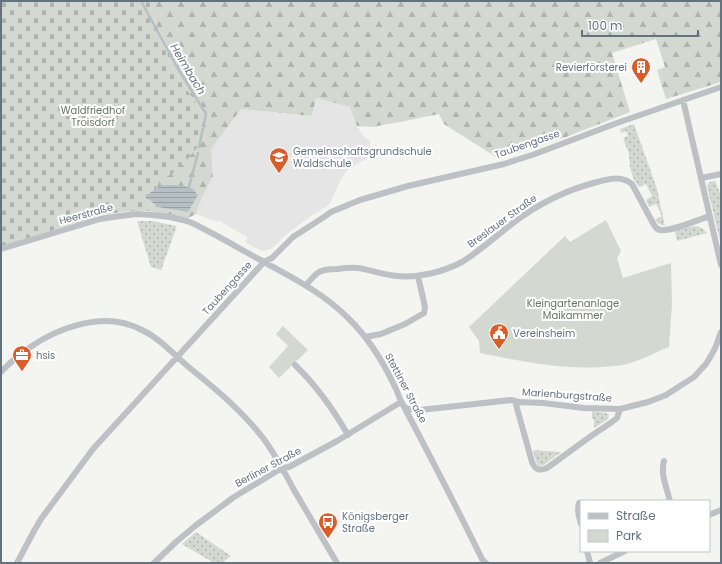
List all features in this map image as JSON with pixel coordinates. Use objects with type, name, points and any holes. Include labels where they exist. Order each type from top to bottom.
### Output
[{"type":"street","name":"Taubengasse","points":[[17,563],[41,519],[101,440],[264,262],[272,258],[293,236],[331,212],[360,200],[408,186],[504,164],[721,87]]},
{"type":"street","points":[[683,100],[721,265]]},
{"type":"street","points":[[700,178],[721,174]]},
{"type":"street","name":"Breslauer Straße","points":[[306,285],[314,275],[318,273],[325,270],[340,268],[357,268],[396,276],[418,276],[443,270],[463,261],[480,250],[534,208],[566,192],[607,180],[619,178],[625,179],[632,184],[656,229],[668,230],[710,216]]},
{"type":"street","name":"Heerstraße","points":[[1,249],[100,219],[137,214],[187,220],[264,262]]},
{"type":"street","name":"Stettiner Straße","points":[[264,262],[306,285],[327,300],[347,316],[365,337],[378,356],[390,378],[482,558],[486,563]]},
{"type":"street","points":[[365,337],[381,334],[405,324],[424,313],[425,307],[418,276]]},
{"type":"street","points":[[1,372],[14,359],[42,339],[85,323],[115,322],[130,325],[142,330],[152,336],[229,402],[264,439],[337,563]]},
{"type":"street","name":"Marienburgstraße","points":[[403,404],[410,409],[420,410],[511,400],[584,408],[620,409],[648,402],[666,395],[694,377],[706,364],[712,354],[721,332]]},
{"type":"street","points":[[295,365],[325,398],[348,435]]},
{"type":"street","points":[[515,401],[533,466],[538,470],[547,468],[612,422],[617,418],[620,409]]},
{"type":"street","name":"Berliner Straße","points":[[154,563],[195,526],[248,488],[282,468],[289,467],[403,404]]},
{"type":"street","points":[[664,461],[663,472],[670,500]]},
{"type":"street","points":[[579,503],[578,513],[580,520]]},
{"type":"street","points":[[710,515],[721,510]]},
{"type":"street","points":[[588,552],[590,563]]},
{"type":"street","points":[[600,563],[623,552]]},
{"type":"shaded area","name":"Gemeinschaftsgrundschule Waldschule","points":[[315,98],[351,107],[357,126],[364,137],[370,141],[369,156],[351,167],[346,172],[341,179],[329,205],[288,233],[271,249],[262,251],[246,243],[247,237],[218,220],[217,222],[196,214],[202,197],[213,176],[211,149],[241,109],[312,116]]},
{"type":"shaded area","points":[[162,185],[183,186],[194,190],[198,195],[188,212],[158,207],[145,196]]},
{"type":"green space","name":"Waldfriedhof Troisdorf","points":[[1,1],[149,1],[171,67],[205,116],[199,145],[179,170],[160,180],[152,198],[149,211],[123,212],[100,216],[1,246]]},
{"type":"green space","points":[[149,1],[721,1],[721,82],[666,99],[657,70],[665,67],[656,39],[612,53],[630,112],[566,137],[499,159],[444,124],[439,114],[372,127],[357,126],[350,107],[316,98],[312,116],[241,109],[211,149],[213,176],[202,197],[196,214],[184,220],[149,211],[152,198],[160,179],[179,170],[205,116],[171,67]]},
{"type":"green space","points":[[634,124],[657,189],[665,226],[659,224],[655,220],[662,216],[656,204],[649,207],[646,200],[652,196],[646,184],[639,187],[634,180],[630,167],[629,154],[623,138],[628,136],[626,131],[621,133],[620,129]]},
{"type":"green space","points":[[715,181],[721,196],[721,245],[707,186],[710,182]]},
{"type":"green space","name":"Kleingartenanlage Maikammer","points":[[606,220],[621,251],[617,258],[623,278],[671,263],[672,304],[669,347],[632,363],[618,366],[587,368],[541,364],[480,353],[479,341],[469,327],[565,236],[570,242]]},
{"type":"green space","points":[[137,221],[152,221],[177,226],[161,270],[151,267]]},
{"type":"green space","points":[[696,226],[702,228],[707,233],[677,241],[675,231]]},
{"type":"green space","points":[[283,326],[308,350],[279,378],[269,367],[288,346],[276,334]]},
{"type":"green space","points":[[592,411],[606,413],[609,415],[608,419],[594,428]]},
{"type":"green space","points":[[533,450],[561,452],[544,465],[539,466],[536,462]]},
{"type":"green space","points":[[196,532],[231,556],[222,563],[214,563],[182,544]]},
{"type":"waterway","name":"Heimbach","points":[[141,1],[177,67],[206,114],[199,147]]},
{"type":"waterway","name":"Heimbach","points":[[189,187],[198,153]]},
{"type":"place","name":"Revierförsterei","points":[[641,84]]},
{"type":"place","name":"Gemeinschaftsgrundschule Waldschule","points":[[279,174]]},
{"type":"place","name":"Vereinsheim","points":[[499,350]]},
{"type":"place","name":"hsis","points":[[22,372]]},
{"type":"place","name":"Königsberger Straße","points":[[328,539]]}]
